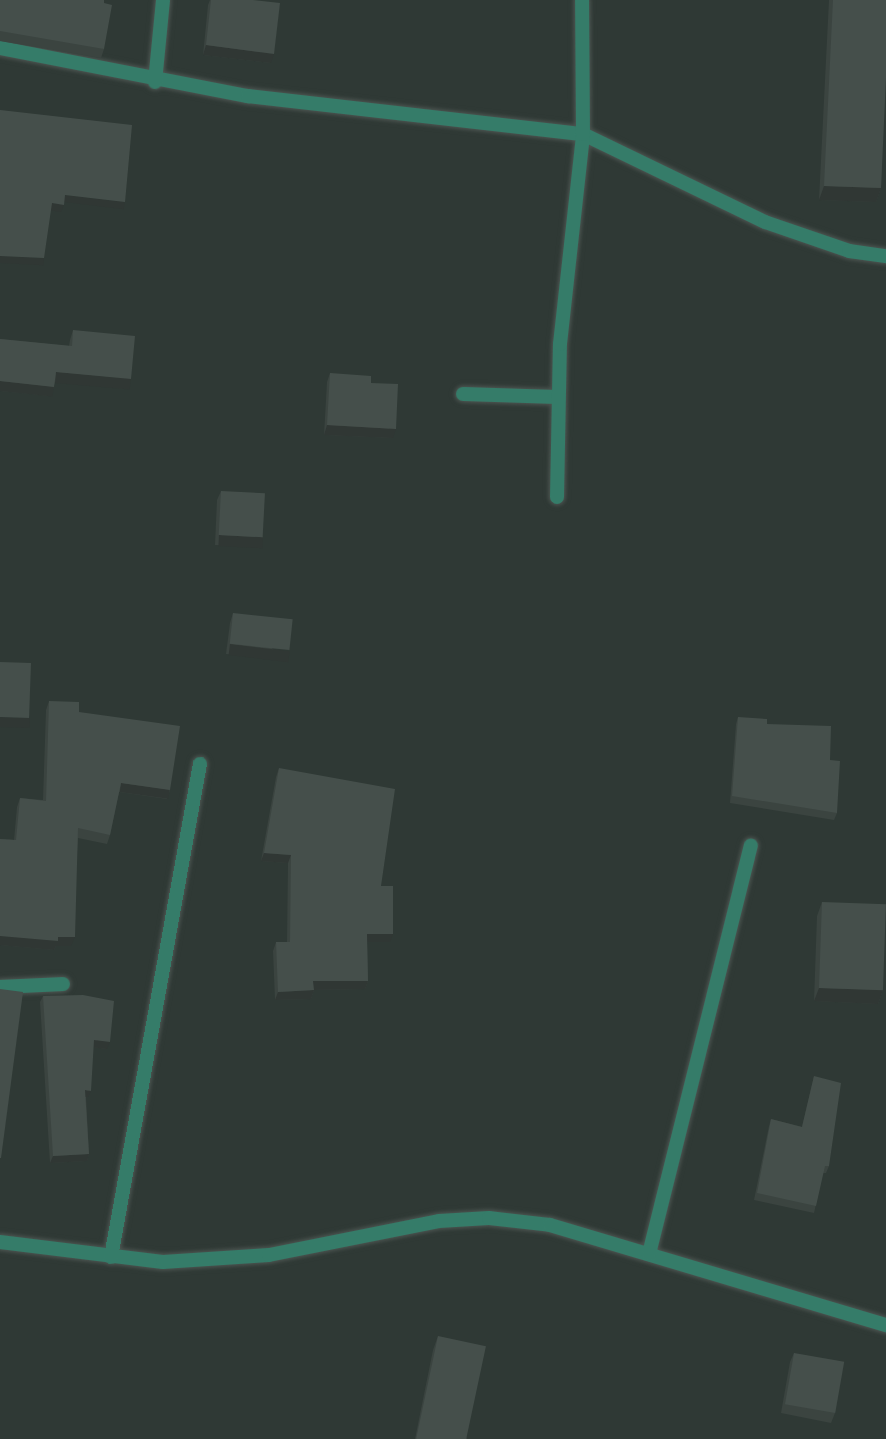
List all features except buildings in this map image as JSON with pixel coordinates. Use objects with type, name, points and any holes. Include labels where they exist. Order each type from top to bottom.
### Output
[{"type":"street","points":[[155,82],[163,0]]},
{"type":"street","points":[[557,497],[558,397],[583,134],[582,0]]},
{"type":"street","points":[[0,48],[155,82],[583,134],[765,222],[849,251],[886,256]]},
{"type":"street","points":[[463,394],[558,397]]},
{"type":"street","points":[[111,1257],[200,764]]},
{"type":"street","points":[[649,1254],[751,846]]},
{"type":"street","points":[[0,987],[63,984]]},
{"type":"street","points":[[0,1242],[163,1262],[269,1255],[439,1222],[489,1218],[550,1225],[886,1325]]}]
